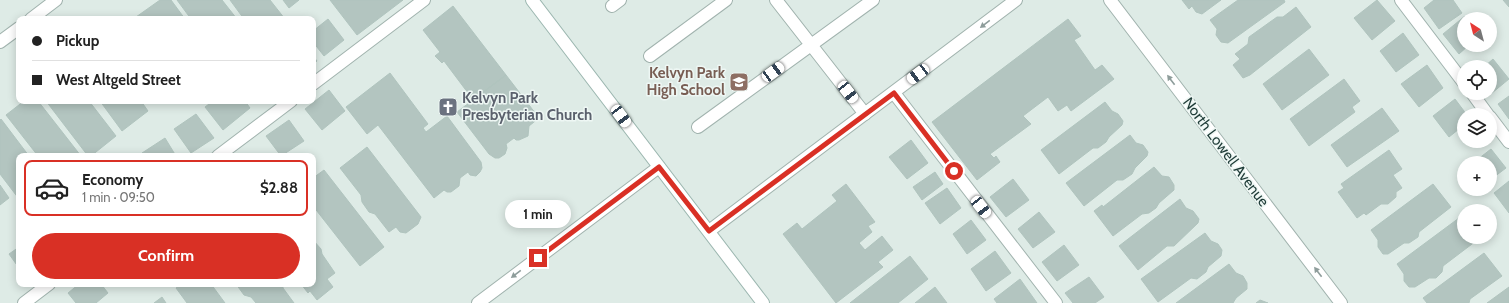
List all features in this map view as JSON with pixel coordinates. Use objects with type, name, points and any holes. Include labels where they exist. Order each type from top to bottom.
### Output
[{"type":"street","points":[[35,16],[56,0]]},
{"type":"street","points":[[316,82],[424,0]]},
{"type":"street","points":[[532,0],[763,303]]},
{"type":"street","points":[[650,56],[726,0]]},
{"type":"street","points":[[776,0],[865,114]]},
{"type":"street","points":[[698,127],[872,0]]},
{"type":"street","points":[[709,231],[1016,0]]},
{"type":"street","name":"North Lowell Avenue","points":[[1110,0],[1341,303]]},
{"type":"street","points":[[1401,0],[1457,74]]},
{"type":"street","points":[[0,42],[16,30]]},
{"type":"street","points":[[894,93],[1056,303]]},
{"type":"street","points":[[222,153],[287,104]]},
{"type":"street","points":[[1497,126],[1509,142]]},
{"type":"street","points":[[478,303],[659,167]]},
{"type":"street","points":[[24,303],[45,287]]},
{"type":"building","points":[[160,0],[171,0],[183,16],[137,16]]},
{"type":"building","points":[[177,0],[222,0],[235,16],[189,16]]},
{"type":"building","points":[[230,0],[270,0],[283,16],[242,16]]},
{"type":"building","points":[[283,0],[299,0],[289,8]]},
{"type":"building","points":[[330,0],[403,0],[357,35]]},
{"type":"building","points":[[1182,0],[1221,0],[1202,14],[1196,12],[1192,6],[1189,9]]},
{"type":"building","points":[[1238,0],[1284,0],[1285,2],[1228,43],[1221,42],[1216,35],[1217,29],[1210,20]]},
{"type":"building","points":[[1377,0],[1395,21],[1372,40],[1354,18]]},
{"type":"building","points":[[1434,0],[1453,0],[1461,12],[1457,12],[1457,16],[1439,29],[1424,8]]},
{"type":"building","points":[[1503,0],[1509,0],[1509,7]]},
{"type":"building","points":[[453,6],[506,75],[470,102],[465,96],[468,93],[444,61],[442,63],[435,56],[440,52],[423,30]]},
{"type":"building","points":[[1296,7],[1311,27],[1250,75],[1243,78],[1233,65],[1240,59],[1235,54],[1248,44],[1249,37],[1277,17],[1283,17]]},
{"type":"building","points":[[328,19],[344,40],[324,56],[316,46],[316,29]]},
{"type":"building","points":[[1068,19],[1081,36],[1074,40],[1095,70],[1102,65],[1114,79],[1071,111],[1067,105],[1058,111],[1048,97],[1023,116],[1031,124],[990,154],[994,158],[996,156],[1000,162],[977,180],[932,122]]},
{"type":"building","points":[[1457,23],[1457,52],[1443,34]]},
{"type":"building","points":[[1403,33],[1419,55],[1396,72],[1380,51]]},
{"type":"building","points":[[1309,49],[1329,75],[1282,110],[1263,84]]},
{"type":"building","points":[[1497,64],[1509,79],[1497,89]]},
{"type":"building","points":[[1427,65],[1443,88],[1419,107],[1401,84]]},
{"type":"building","points":[[390,73],[428,124],[423,128],[426,132],[447,116],[481,162],[482,168],[476,176],[470,175],[468,172],[460,178],[459,186],[451,192],[444,190],[434,198],[378,125],[367,134],[346,107]]},
{"type":"building","points":[[506,75],[539,118],[529,126],[528,136],[519,140],[514,138],[506,144],[507,148],[505,154],[499,158],[495,158],[489,154],[457,112]]},
{"type":"building","points":[[1344,79],[1360,101],[1352,107],[1355,112],[1309,146],[1290,119]]},
{"type":"building","points":[[329,90],[345,111],[322,130],[305,109],[311,104],[316,104],[316,100]]},
{"type":"building","points":[[1509,96],[1509,119],[1498,104]]},
{"type":"building","points":[[1455,99],[1462,108],[1457,108],[1457,131],[1449,137],[1433,116]]},
{"type":"building","points":[[1105,102],[1112,111],[1118,114],[1123,121],[1122,125],[1109,137],[1106,142],[1098,148],[1093,148],[1059,174],[1041,150]]},
{"type":"building","points":[[20,104],[40,104],[79,153],[36,153],[6,115]]},
{"type":"building","points":[[48,104],[91,104],[116,136],[95,153],[86,153]]},
{"type":"building","points":[[102,104],[143,104],[148,111],[122,131]]},
{"type":"building","points":[[209,104],[247,104],[250,108],[223,130],[205,107]]},
{"type":"building","points":[[1382,108],[1399,131],[1347,167],[1331,145]]},
{"type":"building","points":[[196,114],[214,138],[191,153],[174,129]]},
{"type":"building","points":[[1,119],[27,153],[16,153],[16,195],[0,174]]},
{"type":"building","points":[[289,120],[304,141],[286,153],[279,153],[266,136]]},
{"type":"building","points":[[1130,135],[1136,143],[1143,145],[1148,152],[1147,156],[1135,168],[1132,174],[1123,180],[1117,180],[1084,206],[1066,183]]},
{"type":"building","points":[[165,138],[174,153],[142,153]]},
{"type":"building","points":[[911,140],[928,163],[907,179],[889,157]]},
{"type":"building","points":[[367,147],[421,217],[418,224],[406,233],[400,232],[396,227],[389,232],[375,214],[369,212],[362,202],[361,195],[340,168]]},
{"type":"building","points":[[1491,149],[1497,156],[1482,156]]},
{"type":"building","points":[[1389,150],[1402,169],[1393,175],[1402,188],[1396,192],[1396,197],[1388,204],[1381,204],[1366,215],[1364,213],[1357,218],[1338,192],[1344,188],[1341,184]]},
{"type":"building","points":[[1497,157],[1506,168],[1497,175]]},
{"type":"building","points":[[1154,167],[1162,176],[1169,177],[1174,185],[1174,190],[1159,203],[1156,208],[1149,213],[1142,214],[1113,236],[1094,211],[1102,205],[1103,207]]},
{"type":"building","points":[[324,170],[384,247],[360,266],[316,210],[316,176]]},
{"type":"building","points":[[935,172],[943,184],[922,200],[913,187]]},
{"type":"building","points":[[1013,179],[1029,200],[1006,217],[990,197]]},
{"type":"building","points":[[1509,181],[1509,213],[1496,196],[1497,191]]},
{"type":"building","points":[[846,184],[875,222],[868,226],[872,232],[859,243],[865,250],[882,236],[893,250],[878,262],[883,267],[836,303],[783,234],[797,223],[802,229],[837,201],[832,195]]},
{"type":"building","points":[[1433,184],[1451,207],[1419,232],[1418,237],[1409,243],[1404,243],[1388,254],[1383,254],[1378,247],[1378,240],[1371,230]]},
{"type":"building","points":[[0,185],[9,198],[0,205]]},
{"type":"building","points":[[947,188],[961,208],[940,224],[925,203]]},
{"type":"building","points":[[1180,199],[1186,208],[1193,211],[1199,219],[1198,223],[1174,246],[1167,246],[1138,270],[1119,246]]},
{"type":"building","points":[[1039,212],[1055,232],[1033,248],[1018,229]]},
{"type":"building","points":[[1457,219],[1457,244],[1472,244],[1443,266],[1442,272],[1436,278],[1429,278],[1415,287],[1409,287],[1404,281],[1404,274],[1397,264]]},
{"type":"building","points":[[971,220],[986,240],[967,254],[953,234]]},
{"type":"building","points":[[1205,233],[1211,241],[1218,244],[1222,250],[1221,256],[1197,279],[1191,278],[1158,302],[1141,279]]},
{"type":"building","points":[[316,243],[335,273],[327,279],[333,287],[317,300],[310,291],[308,293],[303,287],[316,287]]},
{"type":"building","points":[[1064,245],[1079,265],[1057,281],[1042,262]]},
{"type":"building","points":[[16,249],[16,264],[9,254]]},
{"type":"building","points":[[995,251],[1011,273],[986,291],[971,269]]},
{"type":"building","points":[[1484,253],[1502,276],[1470,299],[1469,303],[1427,303],[1423,298]]},
{"type":"building","points":[[910,256],[928,279],[898,303],[850,303]]},
{"type":"building","points":[[1229,264],[1236,273],[1243,276],[1247,283],[1247,289],[1236,298],[1233,303],[1176,303]]},
{"type":"building","points":[[1089,277],[1104,297],[1095,303],[1073,303],[1065,293]]},
{"type":"building","points":[[1020,279],[1037,303],[997,303],[994,299]]},
{"type":"building","points":[[75,287],[103,287],[108,293],[96,303],[76,303],[68,293]]},
{"type":"building","points":[[213,287],[225,303],[187,303],[176,288]]},
{"type":"building","points":[[238,287],[283,287],[294,303],[256,303],[251,297],[244,295]]},
{"type":"building","points":[[935,287],[947,303],[915,303]]},
{"type":"building","points":[[1509,287],[1509,303],[1487,303]]},
{"type":"building","points":[[162,297],[166,303],[154,303]]},
{"type":"building","points":[[1260,300],[1268,303],[1256,303]]},
{"type":"place","name":"Kelvyn Park High School","points":[[739,82]]},
{"type":"place","name":"Kelvyn Park Presbyterian Church","points":[[448,107]]},
{"type":"route","points":[[538,258],[659,167],[709,231],[894,93],[954,171]]}]
